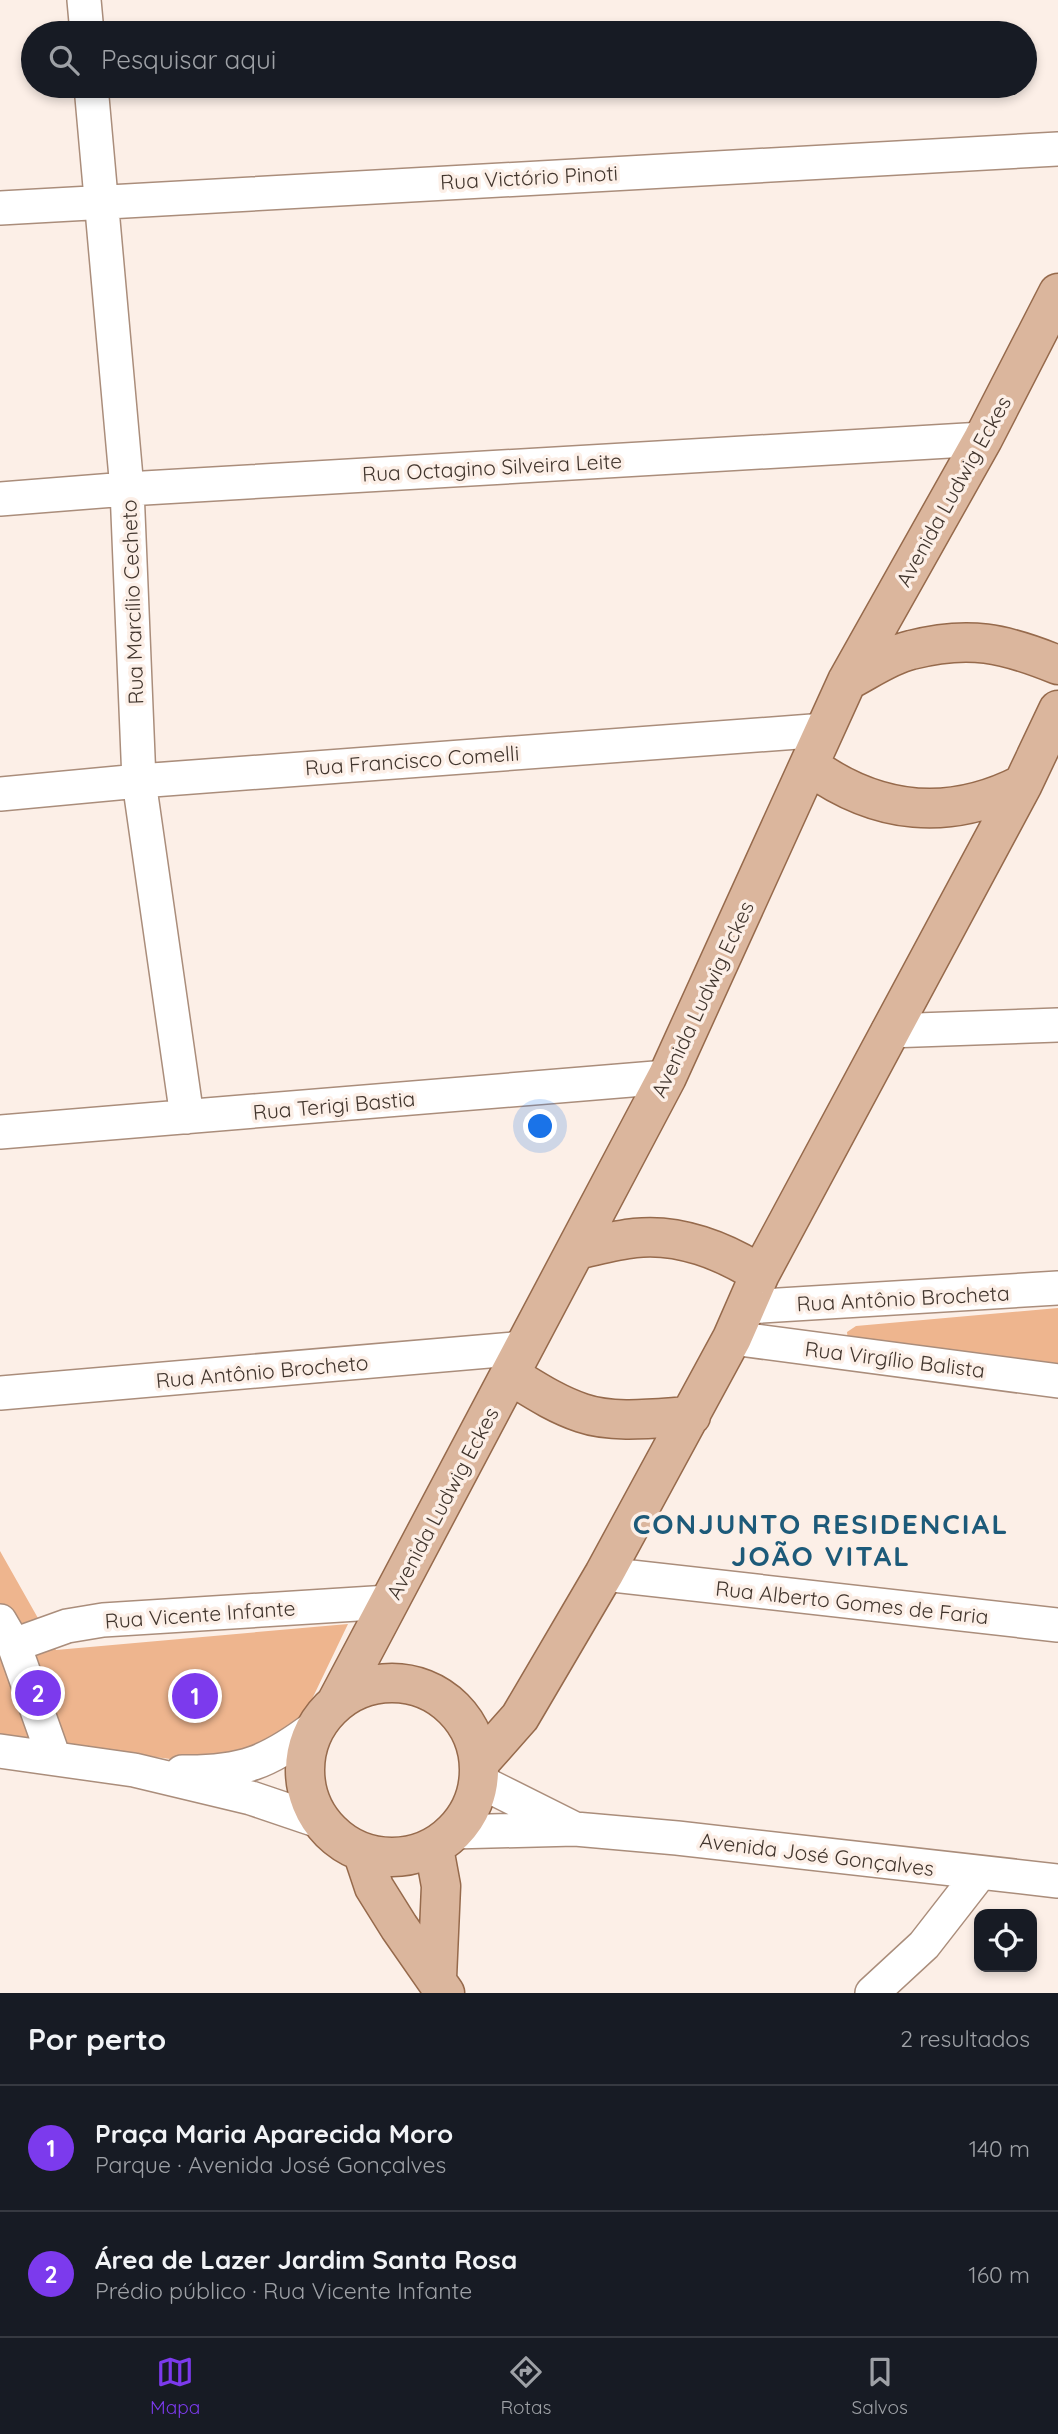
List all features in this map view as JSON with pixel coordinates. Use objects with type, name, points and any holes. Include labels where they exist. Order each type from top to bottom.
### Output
[{"type":"main road","name":"Avenida Ludwig Eckes","points":[[326,1714],[389,1602],[667,1077],[847,681],[984,439],[1058,293]]},
{"type":"main road","points":[[847,681],[909,650],[977,641],[1012,646],[1058,665]]},
{"type":"main road","points":[[481,1772],[475,1740],[459,1713],[442,1698],[414,1685],[373,1685],[326,1714],[304,1755],[306,1793],[319,1821],[336,1840],[363,1854],[404,1858],[443,1840],[473,1805],[481,1772],[520,1717],[604,1574],[691,1416],[888,1031],[1023,784],[1057,716]]},
{"type":"main road","points":[[810,766],[833,783],[886,805],[942,810],[998,797],[1023,784]]},
{"type":"main road","points":[[576,1250],[636,1237],[690,1243],[728,1253],[747,1306]]},
{"type":"main road","points":[[517,1362],[545,1397],[584,1414],[627,1418],[691,1416]]},
{"type":"main road","points":[[441,1986],[443,1840]]},
{"type":"main road","points":[[363,1854],[380,1897],[441,1986]]},
{"type":"street","points":[[84,0],[86,21]]},
{"type":"street","name":"Rua Marcílio Cecheto","points":[[92,98],[127,489],[139,781],[187,1117]]},
{"type":"street","name":"Rua Victório Pinoti","points":[[0,208],[99,200],[1058,149]]},
{"type":"street","name":"Rua Octagino Silveira Leite","points":[[0,499],[127,489],[984,439]]},
{"type":"street","name":"Rua Francisco Comelli","points":[[0,794],[139,781],[825,730]]},
{"type":"street","points":[[888,1031],[1058,1026]]},
{"type":"street","name":"Rua Terigi Bastia","points":[[0,1132],[667,1077]]},
{"type":"street","name":"Rua Antônio Brocheta","points":[[747,1306],[1058,1288]]},
{"type":"street","name":"Rua Virgílio Balista","points":[[747,1306],[1058,1381]]},
{"type":"street","name":"Rua Antônio Brocheto","points":[[0,1393],[517,1362]]},
{"type":"street","name":"Rua Alberto Gomes de Faria","points":[[604,1574],[1058,1625]]},
{"type":"street","name":"Rua Vicente Infante","points":[[7,1633],[103,1620],[389,1602]]},
{"type":"street","points":[[7,1633],[54,1758]]},
{"type":"street","points":[[134,1770],[195,1772],[259,1763],[282,1751],[326,1714]]},
{"type":"street","points":[[0,1751],[134,1770],[251,1798],[319,1821]]},
{"type":"street","name":"Avenida José Gonçalves","points":[[481,1772],[575,1829]]},
{"type":"street","name":"Avenida José Gonçalves","points":[[443,1840],[575,1829],[1058,1881]]},
{"type":"street","points":[[872,1993],[924,1945],[980,1873]]},
{"type":"shaded area","points":[[1058,1308],[1058,1369],[848,1342],[847,1332],[856,1326]]},
{"type":"shaded area","points":[[0,1551],[56,1650],[348,1624],[291,1743],[207,1764],[0,1736]]},
{"type":"place","name":"Área de Lazer Jardim Santa Rosa","points":[[38,1693]]},
{"type":"place","name":"Praça Maria Aparecida Moro","points":[[195,1696]]},
{"type":"district","name":"CONJUNTO RESIDENCIAL JOÃO VITAL","points":[[821,1539]]}]
